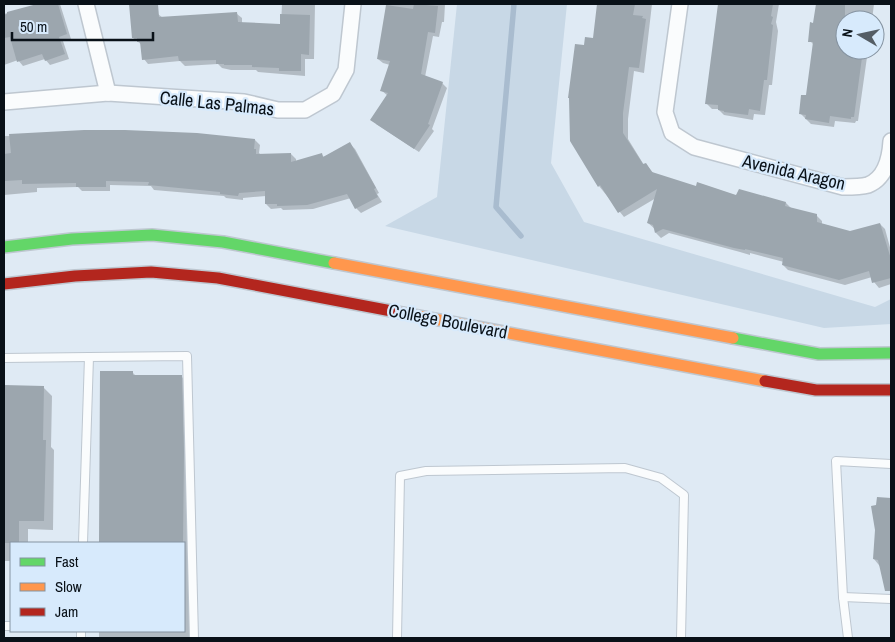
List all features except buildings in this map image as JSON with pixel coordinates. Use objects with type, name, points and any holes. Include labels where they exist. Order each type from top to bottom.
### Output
[{"type":"main road","name":"College Boulevard","points":[[4,247],[72,239],[152,235],[223,242],[819,354],[891,353]]},
{"type":"main road","name":"College Boulevard","points":[[4,284],[75,276],[151,272],[218,278],[816,390],[891,390]]},
{"type":"street","points":[[86,4],[108,93]]},
{"type":"street","name":"Calle Las Palmas","points":[[4,102],[108,93],[244,102],[278,110],[306,110],[333,94],[346,70],[353,4]]},
{"type":"street","name":"Avenida Aragon","points":[[680,4],[665,112],[672,134],[694,147],[843,187],[868,185],[884,171],[890,156],[891,140]]},
{"type":"lane","points":[[4,358],[187,356],[194,638]]},
{"type":"lane","points":[[83,542],[89,357]]},
{"type":"lane","points":[[848,638],[843,597],[836,461],[891,464]]},
{"type":"lane","points":[[397,638],[400,476],[426,471],[625,468],[661,478],[684,496],[681,638]]},
{"type":"lane","points":[[843,597],[891,599]]},
{"type":"shaded area","points":[[457,4],[567,4],[551,163],[584,222],[875,307],[891,299],[891,324],[824,328],[385,226],[437,197]]},
{"type":"waterway","points":[[514,4],[496,207],[521,236]]},
{"type":"traffic: fast","points":[[4,247],[72,239],[152,235],[223,242],[334,263]]},
{"type":"traffic: fast","points":[[733,338],[819,354],[891,353]]},
{"type":"traffic: slow","points":[[334,263],[733,338]]},
{"type":"traffic: slow","points":[[402,313],[765,381]]},
{"type":"traffic: jam","points":[[4,284],[75,276],[151,272],[218,278],[402,313]]},
{"type":"traffic: jam","points":[[765,381],[816,390],[891,390]]}]
